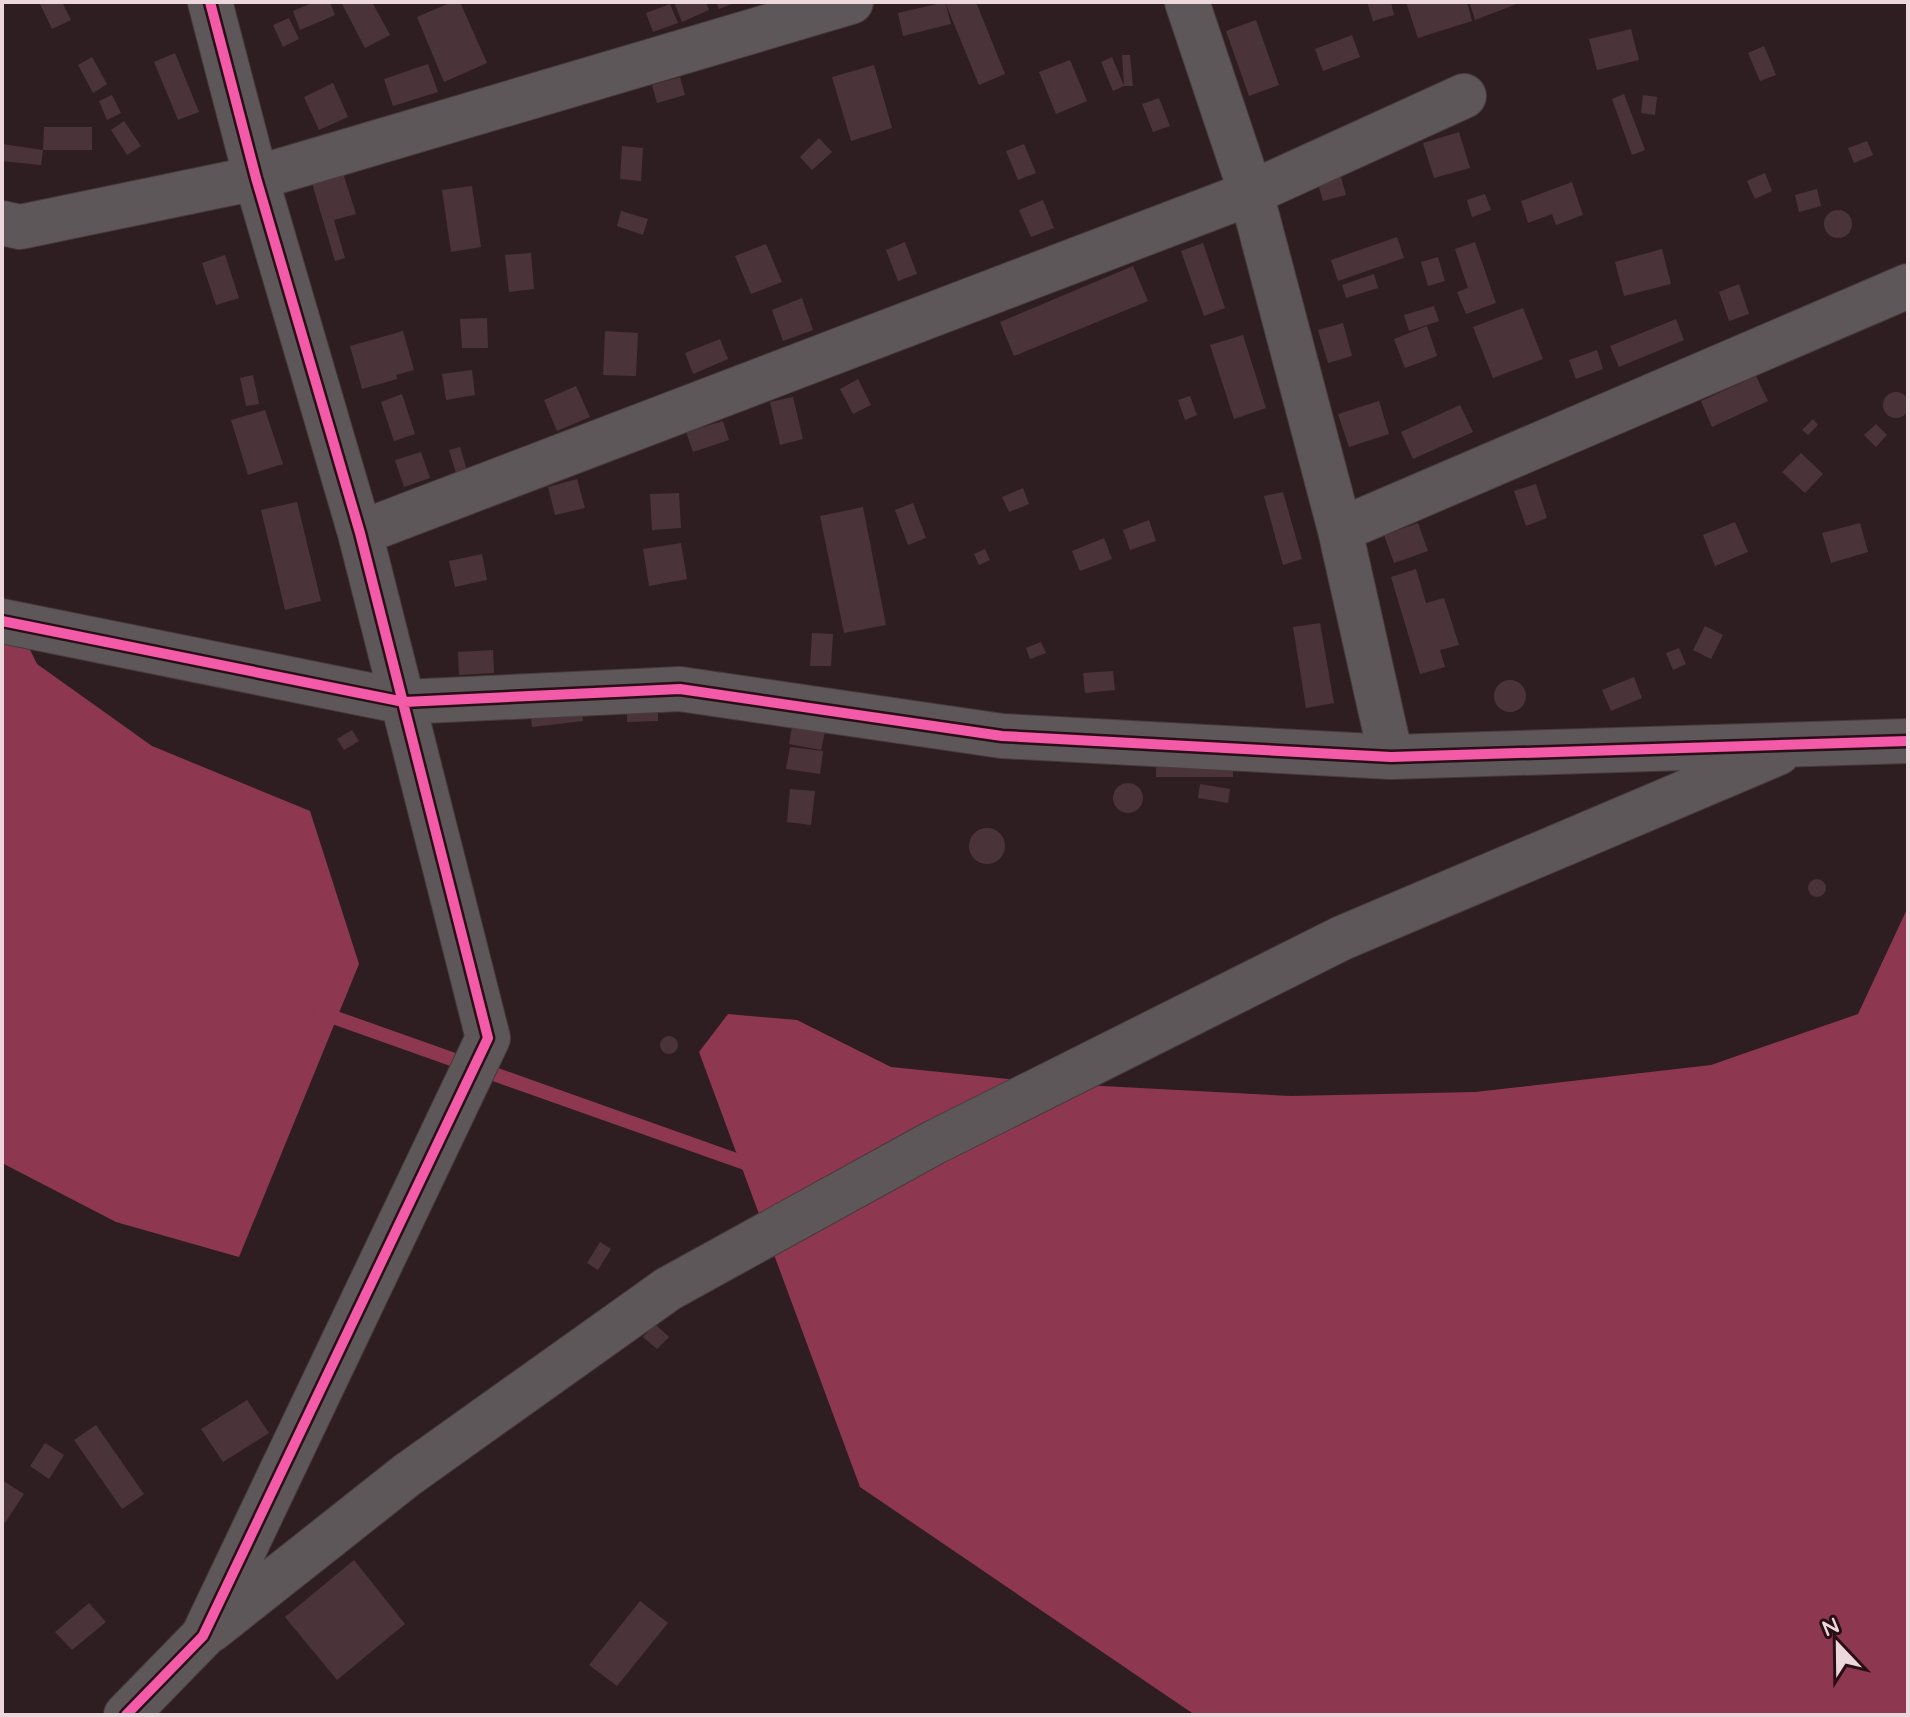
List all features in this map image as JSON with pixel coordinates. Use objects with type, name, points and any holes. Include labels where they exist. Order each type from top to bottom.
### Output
[{"type":"street","points":[[203,1636],[488,1038],[360,533],[256,178],[210,2]]},
{"type":"street","points":[[2,223],[20,227],[256,178],[851,2]]},
{"type":"street","points":[[1187,2],[1251,193],[1340,530],[1391,757]]},
{"type":"street","points":[[360,533],[1251,193],[1464,96]]},
{"type":"street","points":[[1340,530],[1908,286]]},
{"type":"street","points":[[2,621],[404,702],[680,689],[1002,736],[1391,757],[1908,741]]},
{"type":"street","points":[[126,1715],[203,1636],[407,1475],[668,1289],[933,1143],[1342,938],[1800,744]]},
{"type":"shaded area","points":[[2,593],[37,664],[152,746],[310,811],[359,964],[239,1257],[116,1222],[2,1163]]},
{"type":"shaded area","points":[[1908,907],[1908,1715],[1195,1715],[860,1487],[699,1052],[728,1014],[797,1020],[891,1067],[1046,1083],[1291,1096],[1475,1092],[1711,1065],[1858,1014]]},
{"type":"building","points":[[39,2],[62,2],[71,20],[52,29]]},
{"type":"building","points":[[314,2],[330,2],[335,15],[300,30],[293,11]]},
{"type":"building","points":[[341,2],[372,2],[390,35],[365,48]]},
{"type":"building","points":[[452,2],[460,2],[487,63],[444,82],[417,17]]},
{"type":"building","points":[[674,2],[706,2],[709,10],[682,22]]},
{"type":"building","points":[[716,2],[737,2],[719,9]]},
{"type":"building","points":[[945,2],[951,24],[903,36],[898,13]]},
{"type":"building","points":[[945,2],[976,2],[1005,74],[979,85]]},
{"type":"building","points":[[1367,2],[1391,2],[1394,15],[1373,21]]},
{"type":"building","points":[[1406,2],[1467,2],[1472,21],[1418,38]]},
{"type":"building","points":[[1522,2],[1475,20],[1470,4]]},
{"type":"building","points":[[670,4],[678,23],[653,32],[646,13]]},
{"type":"building","points":[[289,18],[299,39],[283,47],[273,25]]},
{"type":"building","points":[[1256,20],[1279,85],[1249,96],[1226,31]]},
{"type":"building","points":[[1631,29],[1639,60],[1597,70],[1589,39]]},
{"type":"building","points":[[1352,35],[1360,57],[1323,71],[1315,49]]},
{"type":"building","points":[[1764,46],[1776,75],[1760,81],[1748,53]]},
{"type":"building","points":[[175,53],[199,112],[178,120],[154,62]]},
{"type":"building","points":[[1122,55],[1130,55],[1133,86],[1124,86]]},
{"type":"building","points":[[92,57],[107,84],[93,93],[78,65]]},
{"type":"building","points":[[1112,57],[1124,86],[1113,91],[1101,62]]},
{"type":"building","points":[[1070,60],[1087,101],[1056,114],[1039,72]]},
{"type":"building","points":[[428,64],[438,92],[393,106],[384,79]]},
{"type":"building","points":[[874,65],[892,128],[851,141],[832,77]]},
{"type":"building","points":[[680,77],[685,95],[657,103],[652,85]]},
{"type":"building","points":[[333,83],[348,117],[319,130],[304,97]]},
{"type":"building","points":[[1624,94],[1645,150],[1632,155],[1612,99]]},
{"type":"building","points":[[112,95],[121,113],[107,120],[99,101]]},
{"type":"building","points":[[1643,95],[1657,97],[1655,115],[1641,113]]},
{"type":"building","points":[[1159,98],[1170,126],[1153,132],[1142,104]]},
{"type":"building","points":[[124,121],[141,146],[127,155],[111,130]]},
{"type":"building","points":[[44,127],[92,127],[92,150],[43,150]]},
{"type":"building","points":[[1459,132],[1470,168],[1434,178],[1423,143]]},
{"type":"building","points":[[819,138],[832,152],[812,170],[800,157]]},
{"type":"building","points":[[1867,141],[1873,155],[1854,163],[1848,148]]},
{"type":"building","points":[[2,144],[43,150],[41,165],[2,161]]},
{"type":"building","points":[[1024,144],[1036,173],[1018,180],[1006,151]]},
{"type":"building","points":[[622,146],[643,148],[641,181],[620,179]]},
{"type":"building","points":[[1339,170],[1346,195],[1323,201],[1316,177]]},
{"type":"building","points":[[343,173],[356,214],[334,220],[345,258],[335,261],[312,183]]},
{"type":"building","points":[[1765,173],[1772,191],[1755,199],[1747,181]]},
{"type":"building","points":[[1572,182],[1583,215],[1556,225],[1552,214],[1528,223],[1521,201]]},
{"type":"building","points":[[472,186],[481,247],[451,252],[442,190]]},
{"type":"building","points":[[1817,189],[1821,206],[1799,212],[1795,195]]},
{"type":"building","points":[[1485,194],[1491,210],[1472,217],[1467,200]]},
{"type":"building","points":[[1043,200],[1054,228],[1031,237],[1019,210]]},
{"type":"building","points":[[1838,210],[1848,214],[1852,224],[1848,234],[1838,238],[1828,234],[1824,224],[1828,214]]},
{"type":"building","points":[[621,211],[648,219],[643,235],[617,226]]},
{"type":"building","points":[[1397,237],[1404,258],[1338,281],[1331,260]]},
{"type":"building","points":[[905,242],[917,274],[898,281],[886,250]]},
{"type":"building","points":[[1475,242],[1496,303],[1466,314],[1457,292],[1468,288],[1455,249]]},
{"type":"building","points":[[1203,243],[1225,308],[1204,316],[1181,251]]},
{"type":"building","points":[[766,244],[782,282],[751,294],[735,256]]},
{"type":"building","points":[[1662,249],[1671,284],[1624,296],[1615,262]]},
{"type":"building","points":[[531,253],[534,289],[509,292],[505,255]]},
{"type":"building","points":[[225,255],[239,298],[216,305],[202,263]]},
{"type":"building","points":[[1438,257],[1445,281],[1428,286],[1421,262]]},
{"type":"building","points":[[1133,266],[1148,301],[1014,356],[1000,322]]},
{"type":"building","points":[[1374,274],[1378,288],[1346,298],[1342,285]]},
{"type":"building","points":[[1739,284],[1749,314],[1729,321],[1719,292]]},
{"type":"building","points":[[802,298],[813,330],[783,341],[772,310]]},
{"type":"building","points":[[1434,306],[1439,321],[1409,331],[1404,315]]},
{"type":"building","points":[[1523,308],[1543,359],[1493,378],[1473,327]]},
{"type":"building","points":[[487,318],[488,348],[462,348],[460,319]]},
{"type":"building","points":[[1676,319],[1684,340],[1619,367],[1610,346]]},
{"type":"building","points":[[1343,323],[1352,356],[1328,363],[1318,330]]},
{"type":"building","points":[[1427,326],[1437,356],[1405,368],[1394,339]]},
{"type":"building","points":[[403,331],[414,370],[396,375],[397,379],[362,389],[350,346]]},
{"type":"building","points":[[605,331],[638,333],[636,376],[603,375]]},
{"type":"building","points":[[1243,335],[1266,408],[1234,419],[1210,345]]},
{"type":"building","points":[[720,339],[728,359],[693,374],[685,353]]},
{"type":"building","points":[[1597,350],[1603,369],[1576,379],[1569,360]]},
{"type":"building","points":[[472,370],[475,395],[446,400],[442,374]]},
{"type":"building","points":[[253,375],[259,404],[246,406],[240,378]]},
{"type":"building","points":[[1756,376],[1768,401],[1712,427],[1701,401]]},
{"type":"building","points":[[858,379],[871,405],[853,414],[840,389]]},
{"type":"building","points":[[576,386],[590,417],[557,431],[544,400]]},
{"type":"building","points":[[1896,392],[1905,396],[1909,405],[1905,414],[1896,418],[1887,414],[1883,405],[1887,396]]},
{"type":"building","points":[[402,394],[415,434],[394,441],[381,402]]},
{"type":"building","points":[[1190,396],[1197,415],[1185,420],[1178,400]]},
{"type":"building","points":[[793,397],[803,439],[780,445],[770,402]]},
{"type":"building","points":[[1379,401],[1389,434],[1349,447],[1338,414]]},
{"type":"building","points":[[1460,405],[1473,432],[1413,459],[1401,432]]},
{"type":"building","points":[[265,410],[283,464],[248,475],[231,420]]},
{"type":"building","points":[[1813,419],[1818,425],[1808,435],[1802,430]]},
{"type":"building","points":[[723,421],[729,440],[693,452],[686,432]]},
{"type":"building","points":[[1876,424],[1887,435],[1876,447],[1864,435]]},
{"type":"building","points":[[460,447],[469,477],[458,480],[449,450]]},
{"type":"building","points":[[421,452],[430,478],[404,487],[395,460]]},
{"type":"building","points":[[1801,453],[1823,474],[1805,493],[1782,472]]},
{"type":"building","points":[[577,479],[585,508],[555,515],[548,487]]},
{"type":"building","points":[[1536,484],[1547,518],[1526,526],[1514,491]]},
{"type":"building","points":[[1023,488],[1029,504],[1009,512],[1002,497]]},
{"type":"building","points":[[1283,492],[1302,559],[1283,565],[1264,496]]},
{"type":"building","points":[[679,493],[681,528],[652,530],[650,494]]},
{"type":"building","points":[[297,502],[321,601],[285,610],[261,510]]},
{"type":"building","points":[[913,503],[926,538],[908,545],[895,510]]},
{"type":"building","points":[[863,507],[886,625],[844,633],[820,516]]},
{"type":"building","points":[[1149,520],[1156,541],[1130,550],[1123,530]]},
{"type":"building","points":[[1735,522],[1748,552],[1715,566],[1703,535]]},
{"type":"building","points":[[1418,523],[1428,551],[1394,563],[1384,535]]},
{"type":"building","points":[[1860,523],[1868,552],[1831,563],[1822,533]]},
{"type":"building","points":[[1104,538],[1112,559],[1080,571],[1072,551]]},
{"type":"building","points":[[681,543],[687,579],[649,586],[643,549]]},
{"type":"building","points":[[985,549],[990,560],[979,565],[974,554]]},
{"type":"building","points":[[482,554],[487,580],[455,587],[449,561]]},
{"type":"building","points":[[1416,569],[1426,603],[1444,598],[1459,645],[1440,650],[1445,667],[1420,674],[1391,577]]},
{"type":"building","points":[[1320,623],[1334,703],[1306,708],[1293,627]]},
{"type":"building","points":[[1705,626],[1723,635],[1711,659],[1693,650]]},
{"type":"building","points":[[812,633],[833,634],[831,666],[810,666]]},
{"type":"building","points":[[1041,642],[1046,653],[1030,659],[1026,648]]},
{"type":"building","points":[[1679,648],[1686,664],[1673,670],[1666,653]]},
{"type":"building","points":[[493,650],[494,673],[459,675],[458,652]]},
{"type":"building","points":[[1113,671],[1115,690],[1085,693],[1083,673]]},
{"type":"building","points":[[1634,677],[1642,698],[1611,711],[1602,690]]},
{"type":"building","points":[[1510,680],[1522,684],[1526,696],[1522,708],[1510,712],[1498,708],[1494,696],[1498,684]]},
{"type":"building","points":[[627,701],[658,701],[658,721],[627,722]]},
{"type":"building","points":[[581,702],[583,721],[532,727],[530,708]]},
{"type":"building","points":[[792,726],[825,732],[821,750],[789,744]]},
{"type":"building","points":[[352,730],[359,741],[344,750],[337,739]]},
{"type":"building","points":[[790,747],[823,751],[820,774],[786,769]]},
{"type":"building","points":[[1156,756],[1233,756],[1233,777],[1156,777]]},
{"type":"building","points":[[1128,783],[1139,787],[1143,798],[1139,809],[1128,813],[1117,809],[1113,798],[1117,787]]},
{"type":"building","points":[[1200,784],[1230,789],[1228,803],[1198,798]]},
{"type":"building","points":[[790,789],[815,791],[811,825],[787,822]]},
{"type":"building","points":[[987,828],[1000,833],[1005,846],[1000,859],[987,864],[974,859],[969,846],[974,833]]},
{"type":"building","points":[[1813,879],[1821,879],[1826,888],[1824,895],[1813,897],[1808,892],[1808,884]]},
{"type":"building","points":[[665,1036],[673,1036],[678,1045],[676,1052],[665,1054],[660,1049],[660,1041]]},
{"type":"building","points":[[600,1242],[611,1249],[598,1270],[587,1263]]},
{"type":"building","points":[[655,1324],[669,1337],[657,1349],[643,1337]]},
{"type":"building","points":[[247,1400],[269,1433],[223,1462],[201,1429]]},
{"type":"building","points":[[96,1425],[144,1494],[122,1509],[74,1440]]},
{"type":"building","points":[[45,1443],[64,1455],[49,1479],[30,1466]]},
{"type":"building","points":[[2,1480],[24,1494],[5,1523],[2,1521]]},
{"type":"building","points":[[354,1560],[405,1624],[337,1680],[285,1617]]},
{"type":"building","points":[[640,1601],[668,1623],[617,1686],[589,1665]]},
{"type":"building","points":[[89,1603],[106,1622],[72,1650],[55,1632]]},
{"type":"waterway","points":[[319,1012],[756,1167]]},
{"type":"cycle path","points":[[126,1715],[203,1636],[488,1038],[360,533],[256,178],[210,2]]},
{"type":"cycle path","points":[[2,621],[404,702],[680,689],[1002,736],[1391,757],[1908,741]]}]
